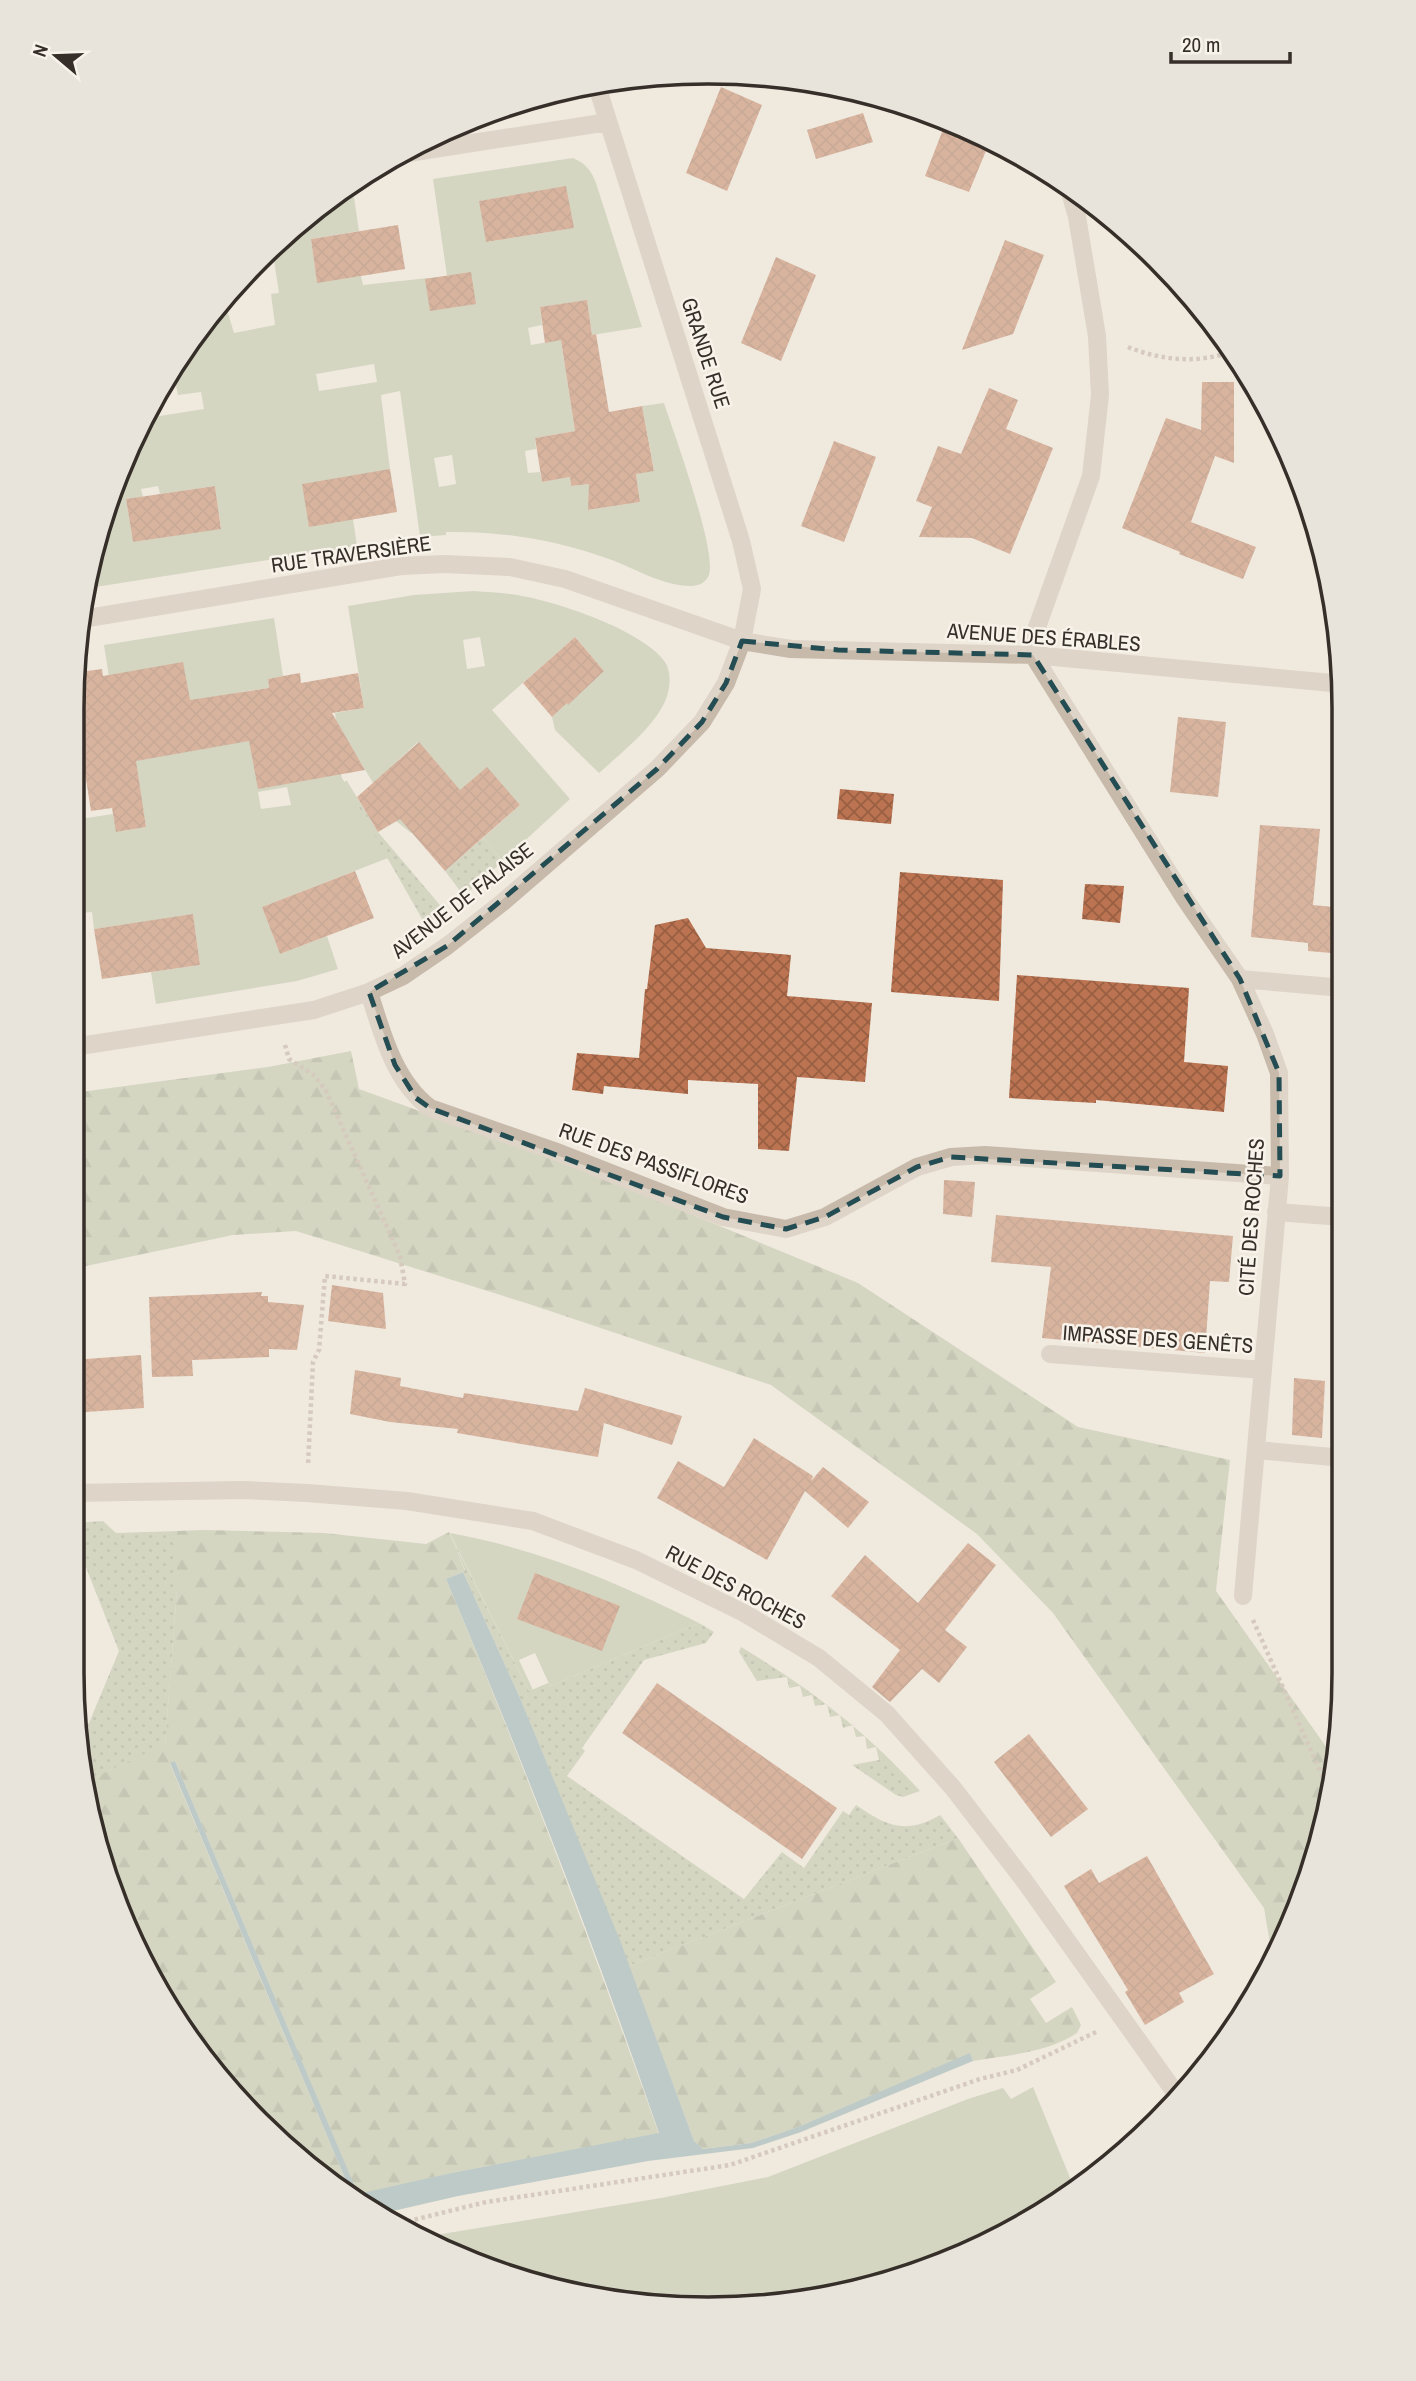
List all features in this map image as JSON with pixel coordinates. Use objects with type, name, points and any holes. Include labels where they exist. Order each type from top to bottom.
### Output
[{"type":"street","name":"GRANDE RUE","points":[[599,94],[741,541],[752,589],[742,640]]},
{"type":"street","points":[[429,150],[608,122]]},
{"type":"street","points":[[1033,655],[1036,630],[1091,476],[1100,396],[1097,336],[1073,202]]},
{"type":"street","name":"RUE TRAVERSIÈRE","points":[[91,618],[401,565],[445,564],[510,567],[565,579],[742,640]]},
{"type":"street","name":"AVENUE DES ÉRABLES","points":[[742,640],[791,649],[1033,655],[1331,683]]},
{"type":"street","name":"AVENUE DE FALAISE","points":[[84,1045],[314,1010],[369,992],[403,976],[503,902],[657,769],[702,722],[726,683],[742,640]]},
{"type":"street","name":"CITÉ DES ROCHES","points":[[1033,655],[1185,899],[1240,979],[1279,1073],[1280,1176],[1243,1596]]},
{"type":"street","points":[[1240,979],[1332,987]]},
{"type":"street","name":"RUE DES PASSIFLORES","points":[[369,992],[395,1065],[416,1098],[430,1108],[554,1151],[723,1217],[786,1229],[825,1217],[917,1167],[951,1157],[985,1155],[1280,1176]]},
{"type":"street","points":[[1276,1212],[1332,1216]]},
{"type":"street","name":"IMPASSE DES GENÊTS","points":[[1050,1354],[1263,1370]]},
{"type":"street","points":[[1257,1450],[1332,1457]]},
{"type":"street","name":"RUE DES ROCHES","points":[[84,1493],[243,1490],[307,1493],[407,1501],[533,1521],[636,1560],[744,1613],[819,1658],[887,1714],[953,1788],[1026,1883],[1172,2089]]},
{"type":"path","points":[[1097,336],[1136,351],[1174,359],[1211,359],[1222,355]]},
{"type":"path","points":[[278,1017],[289,1059],[315,1076],[326,1091],[400,1256],[405,1284],[324,1276],[319,1350],[313,1362],[307,1493]]},
{"type":"path","points":[[1243,1596],[1323,1778]]},
{"type":"path","points":[[410,2221],[486,2202],[730,2165],[980,2079],[1017,2070],[1090,2037],[1120,2017]]},
{"type":"highlighted area","points":[[742,641],[838,650],[1033,655],[1240,979],[1279,1073],[1280,1176],[951,1157],[917,1167],[825,1217],[786,1229],[723,1217],[430,1108],[416,1098],[395,1065],[369,992],[447,946],[657,769],[702,722],[726,683]]},
{"type":"green space","points":[[573,158],[585,165],[596,183],[642,327],[561,340],[575,431],[535,438],[536,449],[525,451],[528,473],[540,472],[542,482],[570,477],[571,486],[589,484],[589,510],[640,502],[636,474],[654,470],[642,406],[664,403],[702,521],[710,565],[706,579],[693,586],[669,583],[589,552],[529,538],[467,532],[446,532],[446,535],[420,537],[400,391],[381,395],[390,470],[353,519],[357,546],[96,587],[117,507],[131,469],[157,416],[204,409],[201,392],[178,395],[174,385],[189,361],[227,311],[234,333],[275,325],[271,294],[279,293],[274,260],[297,239],[354,194],[359,231],[311,239],[317,282],[361,276],[363,285],[447,276],[433,179]],"holes":[[[566,187],[573,228],[486,242],[480,201]],[[587,301],[592,334],[531,345],[528,328],[542,325],[540,307]],[[374,364],[377,382],[319,391],[316,374]],[[452,455],[456,484],[439,487],[434,458]],[[158,486],[160,494],[215,486],[221,528],[133,542],[126,499],[143,497],[141,489]]]},
{"type":"green space","points":[[474,591],[533,598],[575,610],[619,628],[654,650],[668,669],[668,693],[657,715],[639,737],[599,773],[555,730],[552,717],[604,671],[575,637],[492,710],[570,799],[503,861],[483,838],[520,805],[485,769],[411,833],[396,821],[358,758],[339,768],[342,778],[388,858],[262,907],[280,954],[327,936],[338,969],[297,981],[156,1004],[151,972],[200,965],[193,915],[94,929],[92,912],[84,913],[84,818],[113,814],[117,832],[146,827],[143,809],[130,811],[104,645],[274,618],[283,676],[268,679],[269,688],[241,692],[336,721],[335,713],[364,708],[348,606],[414,595]],"holes":[[[480,637],[485,666],[467,669],[463,640]],[[419,743],[408,775],[396,762]],[[287,787],[291,805],[261,809],[258,792]]]},
{"type":"green space","points":[[347,781],[378,832],[445,911],[425,924],[344,782]]},
{"type":"green space","points":[[483,838],[503,861],[464,896],[445,871]]},
{"type":"green space","points":[[351,1051],[359,1089],[601,1177],[858,1283],[1078,1427],[1230,1460],[1216,1591],[1328,1749],[1311,1835],[1285,1912],[1270,1944],[1264,1908],[1053,1613],[977,1534],[771,1385],[529,1304],[296,1231],[233,1235],[84,1266],[84,1092],[268,1067]]},
{"type":"green space","points":[[103,1521],[116,1533],[177,1531],[177,1590],[165,1745],[93,1778],[86,1724],[89,1723],[119,1651],[84,1562],[84,1522]]},
{"type":"green space","points":[[177,1531],[324,1533],[426,1544],[449,1532],[465,1571],[446,1579],[557,1855],[659,2134],[451,2173],[364,2194],[355,2188],[175,1761],[170,1764],[346,2181],[267,2114],[213,2053],[168,1985],[131,1912],[105,1835],[93,1778],[165,1744],[177,1590]]},
{"type":"green space","points":[[449,1532],[529,1691],[548,1683],[550,1686],[699,1623],[714,1632],[706,1643],[644,1660],[582,1748],[585,1751],[567,1776],[744,1899],[782,1852],[804,1868],[843,1811],[849,1815],[856,1805],[887,1823],[896,1825],[917,1825],[940,1815],[958,1838],[629,1966],[520,1698],[463,1572],[465,1570]]},
{"type":"green space","points":[[450,1533],[515,1548],[578,1569],[699,1623],[550,1686],[535,1653],[519,1660],[533,1690],[529,1691]]},
{"type":"green space","points":[[741,1647],[791,1679],[826,1704],[815,1706],[812,1695],[803,1697],[800,1686],[789,1688],[787,1677],[757,1681],[739,1652]]},
{"type":"green space","points":[[827,1705],[836,1712],[840,1715],[830,1717]]},
{"type":"green space","points":[[840,1715],[852,1725],[843,1728]]},
{"type":"green space","points":[[853,1726],[858,1730],[865,1736],[856,1737]]},
{"type":"green space","points":[[865,1736],[900,1769],[920,1791],[903,1797],[896,1795],[852,1765],[879,1760],[876,1747],[867,1749]]},
{"type":"green space","points":[[958,1838],[1056,1982],[1030,1999],[1046,2023],[1072,2007],[1081,2025],[1077,2033],[1053,2045],[1027,2052],[973,2061],[970,2054],[798,2127],[751,2143],[703,2149],[694,2141],[629,1966]]},
{"type":"green space","points":[[1033,2087],[1071,2180],[984,2233],[947,2250],[870,2276],[789,2292],[749,2296],[667,2296],[627,2292],[546,2276],[469,2250],[436,2235],[661,2198],[768,2177],[968,2099],[1003,2088],[1011,2099]]},
{"type":"water","points":[[463,1572],[520,1698],[621,1943],[694,2141],[703,2149],[751,2143],[798,2127],[970,2053],[973,2061],[801,2132],[753,2148],[648,2161],[458,2196],[393,2211],[363,2193],[659,2133],[557,1854],[446,1579]]},
{"type":"water","points":[[175,1761],[355,2188],[346,2181],[170,1763]]},
{"type":"building","points":[[721,87],[762,105],[727,191],[686,173]]},
{"type":"building","points":[[863,113],[873,142],[816,159],[807,130]]},
{"type":"building","points":[[943,130],[987,149],[969,192],[925,176]]},
{"type":"building","points":[[566,186],[574,228],[486,242],[479,201]]},
{"type":"building","points":[[398,225],[405,269],[317,283],[311,239]]},
{"type":"building","points":[[1005,240],[1044,255],[1013,334],[962,350]]},
{"type":"building","points":[[776,257],[816,275],[781,361],[741,343]]},
{"type":"building","points":[[471,272],[476,304],[430,311],[425,279]]},
{"type":"building","points":[[587,300],[592,335],[596,334],[609,412],[642,406],[654,471],[636,474],[640,502],[588,510],[589,484],[571,486],[570,477],[542,482],[535,438],[575,431],[561,340],[545,343],[540,307]]},
{"type":"building","points":[[1202,382],[1234,382],[1234,463],[1215,456],[1191,522],[1256,547],[1243,579],[1122,528],[1166,418],[1201,430]]},
{"type":"building","points":[[989,388],[1018,400],[1006,429],[1053,448],[1010,554],[972,538],[919,537],[932,507],[916,501],[938,446],[961,454]]},
{"type":"building","points":[[834,441],[876,457],[844,542],[801,526]]},
{"type":"building","points":[[390,469],[397,512],[309,527],[302,484]]},
{"type":"building","points":[[215,486],[221,529],[133,542],[126,499]]},
{"type":"building","points":[[575,637],[604,671],[552,717],[523,683]]},
{"type":"building","points":[[183,662],[190,700],[269,688],[268,679],[300,673],[301,683],[358,673],[364,708],[332,713],[365,770],[258,789],[249,741],[136,761],[146,827],[116,832],[112,808],[91,811],[84,766],[85,671],[102,669],[103,676]]},
{"type":"building","points":[[1178,717],[1226,722],[1218,797],[1170,792]]},
{"type":"building","points":[[419,742],[460,790],[487,767],[520,805],[445,871],[400,819],[378,832],[357,797]]},
{"type":"building","points":[[840,789],[894,794],[891,824],[837,819]]},
{"type":"building","points":[[1260,825],[1320,829],[1313,905],[1332,907],[1332,953],[1308,951],[1308,943],[1251,937]]},
{"type":"building","points":[[355,871],[374,918],[280,954],[262,907]]},
{"type":"building","points":[[900,872],[1003,880],[999,1001],[891,992]]},
{"type":"building","points":[[1085,884],[1124,886],[1120,923],[1082,919]]},
{"type":"building","points":[[193,914],[200,965],[102,979],[94,929]]},
{"type":"building","points":[[688,918],[706,948],[791,955],[787,996],[872,1003],[865,1082],[797,1077],[789,1151],[758,1149],[758,1084],[688,1080],[688,1094],[604,1086],[603,1094],[572,1090],[577,1053],[639,1058],[645,989],[655,925]]},
{"type":"building","points":[[1017,975],[1189,988],[1184,1062],[1228,1066],[1224,1112],[1096,1100],[1096,1103],[1009,1098]]},
{"type":"building","points":[[944,1180],[975,1182],[972,1217],[943,1214]]},
{"type":"building","points":[[996,1215],[1233,1236],[1229,1282],[1210,1281],[1205,1353],[1042,1338],[1051,1267],[991,1262]]},
{"type":"building","points":[[332,1285],[383,1293],[386,1329],[328,1321]]},
{"type":"building","points":[[262,1292],[261,1296],[268,1296],[268,1302],[304,1305],[297,1350],[269,1349],[269,1357],[192,1360],[193,1376],[152,1377],[149,1297]]},
{"type":"building","points":[[141,1355],[144,1408],[84,1412],[84,1359]]},
{"type":"building","points":[[355,1370],[401,1378],[400,1386],[463,1398],[464,1393],[578,1411],[585,1388],[682,1416],[672,1445],[604,1423],[598,1457],[457,1433],[458,1429],[390,1422],[350,1414]]},
{"type":"building","points":[[1294,1378],[1325,1381],[1322,1438],[1292,1435]]},
{"type":"building","points":[[754,1438],[813,1476],[811,1481],[823,1467],[869,1502],[848,1528],[805,1491],[767,1560],[657,1498],[678,1461],[724,1487]]},
{"type":"building","points":[[968,1543],[996,1565],[945,1630],[967,1647],[939,1683],[922,1669],[890,1702],[872,1687],[900,1650],[831,1596],[865,1555],[918,1603]]},
{"type":"building","points":[[535,1573],[620,1606],[602,1651],[517,1619]]},
{"type":"building","points":[[657,1683],[837,1808],[802,1859],[622,1733]]},
{"type":"building","points":[[1029,1734],[1088,1809],[1051,1837],[994,1762]]},
{"type":"building","points":[[1147,1856],[1214,1974],[1179,1993],[1184,2002],[1145,2025],[1125,1992],[1128,1990],[1064,1886],[1091,1869],[1099,1883]]}]
